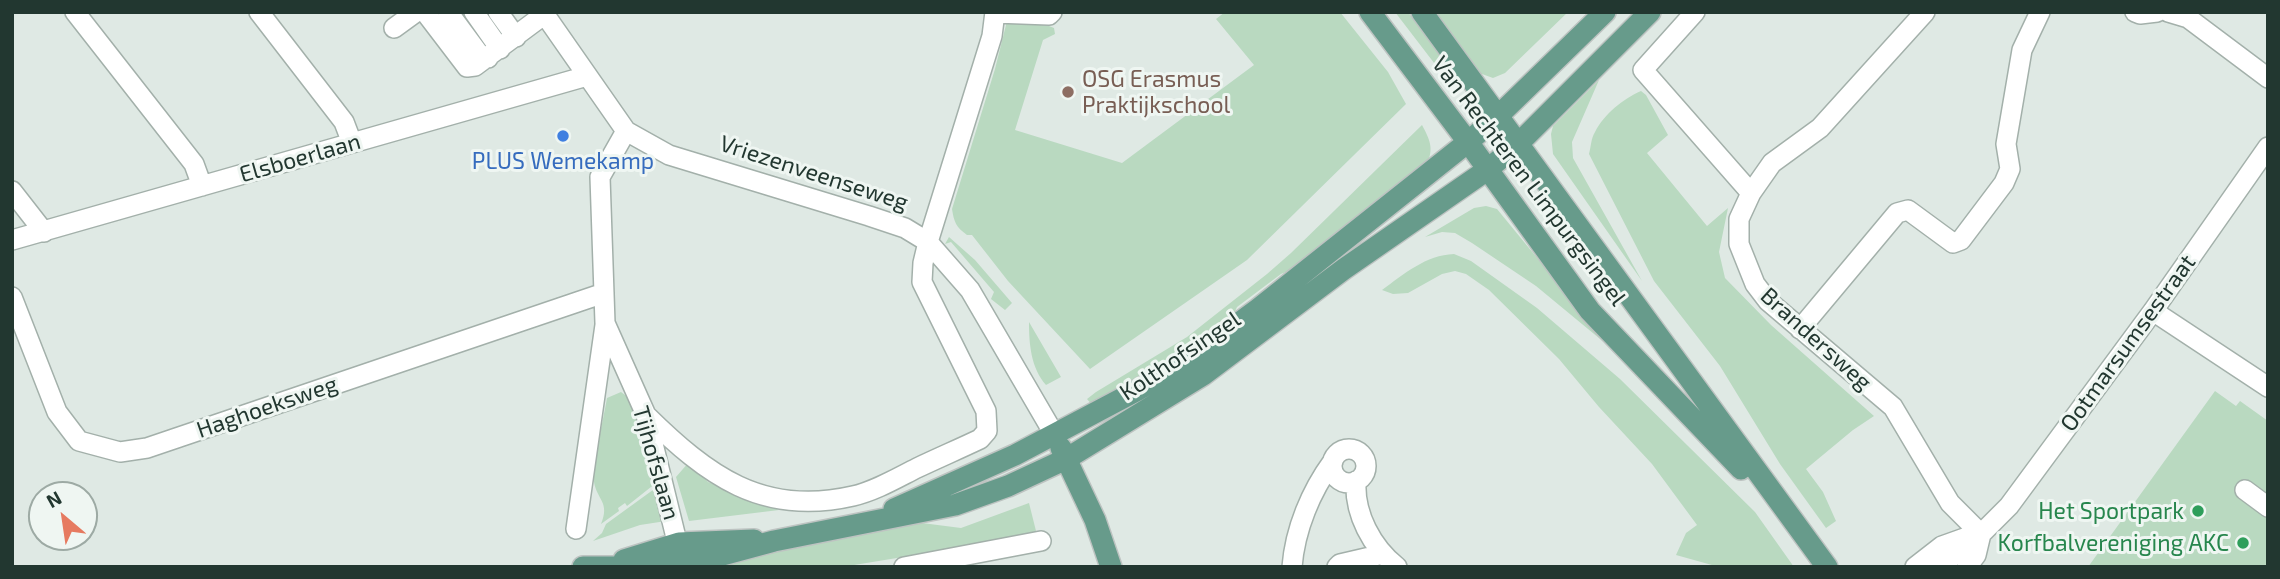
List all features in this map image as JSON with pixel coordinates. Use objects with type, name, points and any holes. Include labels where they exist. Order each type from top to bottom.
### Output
[{"type":"main road","name":"Van Rechteren Limpurgsingel","points":[[1370,12],[1590,311],[1798,529]]},
{"type":"main road","name":"Van Rechteren Limpurgsingel","points":[[1422,12],[1827,567]]},
{"type":"main road","name":"Kolthofsingel","points":[[870,522],[1054,434],[1138,390],[1202,350],[1258,309],[1468,142],[1605,12]]},
{"type":"main road","name":"Kolthofsingel","points":[[583,567],[612,565],[655,549],[681,557],[731,554],[774,541],[955,505],[1008,486],[1066,459],[1203,376],[1354,261],[1487,170],[1518,144],[1650,12]]},
{"type":"main road","name":"Vriezenveenseweg","points":[[1054,434],[1095,520],[1111,567]]},
{"type":"street","points":[[75,12],[194,164],[202,186]]},
{"type":"street","points":[[259,12],[344,122],[352,143]]},
{"type":"street","points":[[394,28],[416,12]]},
{"type":"street","points":[[425,12],[467,66],[475,66],[544,13]]},
{"type":"street","points":[[448,12],[482,58],[501,48]]},
{"type":"street","points":[[474,12],[501,48]]},
{"type":"street","points":[[498,12],[501,48]]},
{"type":"street","points":[[646,415],[677,446],[716,475],[738,487],[787,500],[808,502],[855,496],[980,439],[987,431],[986,411],[922,282],[923,263],[992,36],[995,13],[1049,15],[1052,12]]},
{"type":"street","points":[[1695,12],[1643,70],[1751,193]]},
{"type":"street","name":"Brandersweg","points":[[1925,12],[1820,128],[1772,163],[1751,193],[1739,219],[1739,244],[1755,284],[1768,301],[1893,407],[1950,503],[1981,534]]},
{"type":"street","points":[[1800,329],[1897,213],[1908,210],[1953,243],[1961,240],[2004,183],[2010,169],[2006,144],[2022,50],[2040,12]]},
{"type":"street","points":[[2134,12],[2140,15],[2157,12]]},
{"type":"street","points":[[2168,12],[2188,18],[2268,78]]},
{"type":"street","name":"Vriezenveenseweg","points":[[544,13],[626,131],[669,155],[905,228],[928,242],[970,290],[1054,434]]},
{"type":"street","name":"Elsboerlaan","points":[[12,240],[587,76]]},
{"type":"street","name":"Tijhofslaan","points":[[576,529],[605,323],[600,177],[626,131]]},
{"type":"street","name":"Ootmarsumsestraat","points":[[1939,567],[1981,534],[2009,506],[2154,311],[2268,147]]},
{"type":"street","points":[[12,191],[44,232]]},
{"type":"street","name":"Haghoeksweg","points":[[12,297],[57,412],[79,441],[120,452],[147,447],[604,293]]},
{"type":"street","points":[[2154,311],[2268,387]]},
{"type":"street","name":"Tijhofslaan","points":[[605,323],[646,415],[681,557]]},
{"type":"street","points":[[1292,567],[1298,534],[1314,489],[1335,456],[1345,450],[1356,450],[1366,463],[1364,474],[1356,481],[1345,482],[1336,476],[1333,461]]},
{"type":"street","points":[[1356,481],[1355,493],[1362,520],[1375,544],[1393,563]]},
{"type":"street","points":[[2245,490],[2268,507]]},
{"type":"street","name":"Ootmarsumsestraat","points":[[1915,567],[1942,546],[1959,538],[1981,534]]},
{"type":"street","name":"Ootmarsumsestraat","points":[[1966,567],[1976,555],[1981,534]]},
{"type":"street","points":[[904,567],[1041,541]]},
{"type":"street","points":[[1337,567],[1340,564],[1393,563]]},
{"type":"green space","points":[[1225,12],[1340,12],[1388,72],[1406,104],[1247,260],[1090,369],[1008,281],[972,235],[967,235],[960,229],[952,209],[1007,21],[1049,26],[1054,28],[1055,34],[1043,40],[1015,130],[1122,163],[1254,65],[1216,19]]},
{"type":"green space","points":[[1395,12],[1408,12],[1461,84],[1454,89]]},
{"type":"green space","points":[[1430,12],[1568,12],[1505,73],[1493,78],[1482,74],[1477,79]]},
{"type":"green space","points":[[1599,80],[1572,142],[1573,158],[1642,281],[1553,154],[1553,126]]},
{"type":"green space","points":[[1641,91],[1646,95],[1668,135],[1647,153],[1707,226],[1728,208],[1719,252],[1725,278],[1771,325],[1874,416],[1806,469],[1823,492],[1836,521],[1826,528],[1780,464],[1720,366],[1654,281],[1589,154],[1594,134],[1603,119],[1627,98]]},
{"type":"green space","points":[[1422,125],[1430,144],[1427,164],[1305,264],[1281,274],[1237,307],[1232,318],[1182,353],[1093,406],[1087,399],[1187,337],[1267,274]]},
{"type":"green space","points":[[1486,206],[1497,209],[1611,348],[1536,286],[1472,243],[1455,233],[1442,232],[1425,237],[1474,208]]},
{"type":"green space","points":[[949,237],[975,260],[1012,303],[1005,310],[991,299],[994,292],[951,242],[945,244]]},
{"type":"green space","points":[[1454,254],[1471,261],[1537,308],[1620,379],[1755,512],[1794,567],[1719,567],[1676,555],[1686,533],[1697,525],[1652,464],[1559,359],[1489,290],[1466,274],[1455,271],[1442,274],[1408,293],[1393,294],[1382,290],[1425,262]]},
{"type":"green space","points":[[1029,322],[1061,377],[1046,385],[1034,363]]},
{"type":"green space","name":"Het Sportpark","points":[[2215,391],[2236,406],[2240,401],[2268,421],[2268,567],[2088,567]]},
{"type":"green space","points":[[621,392],[629,398],[656,483],[627,506],[625,503],[618,508],[619,511],[601,524],[604,506],[594,482],[596,454],[607,398]]},
{"type":"green space","points":[[689,462],[708,482],[779,510],[689,521],[676,477]]},
{"type":"green space","points":[[657,487],[666,521],[640,525],[593,541],[602,533],[606,524]]},
{"type":"green space","points":[[1029,503],[1037,535],[842,567],[708,567],[708,563],[922,523],[961,528]]},
{"type":"place","name":"OSG Erasmus Praktijkschool","points":[[1068,92]]},
{"type":"place","name":"PLUS Wemekamp","points":[[563,136]]},
{"type":"place","name":"Het Sportpark","points":[[2198,511]]},
{"type":"place","name":"Korfbalvereniging AKC","points":[[2243,543]]}]
